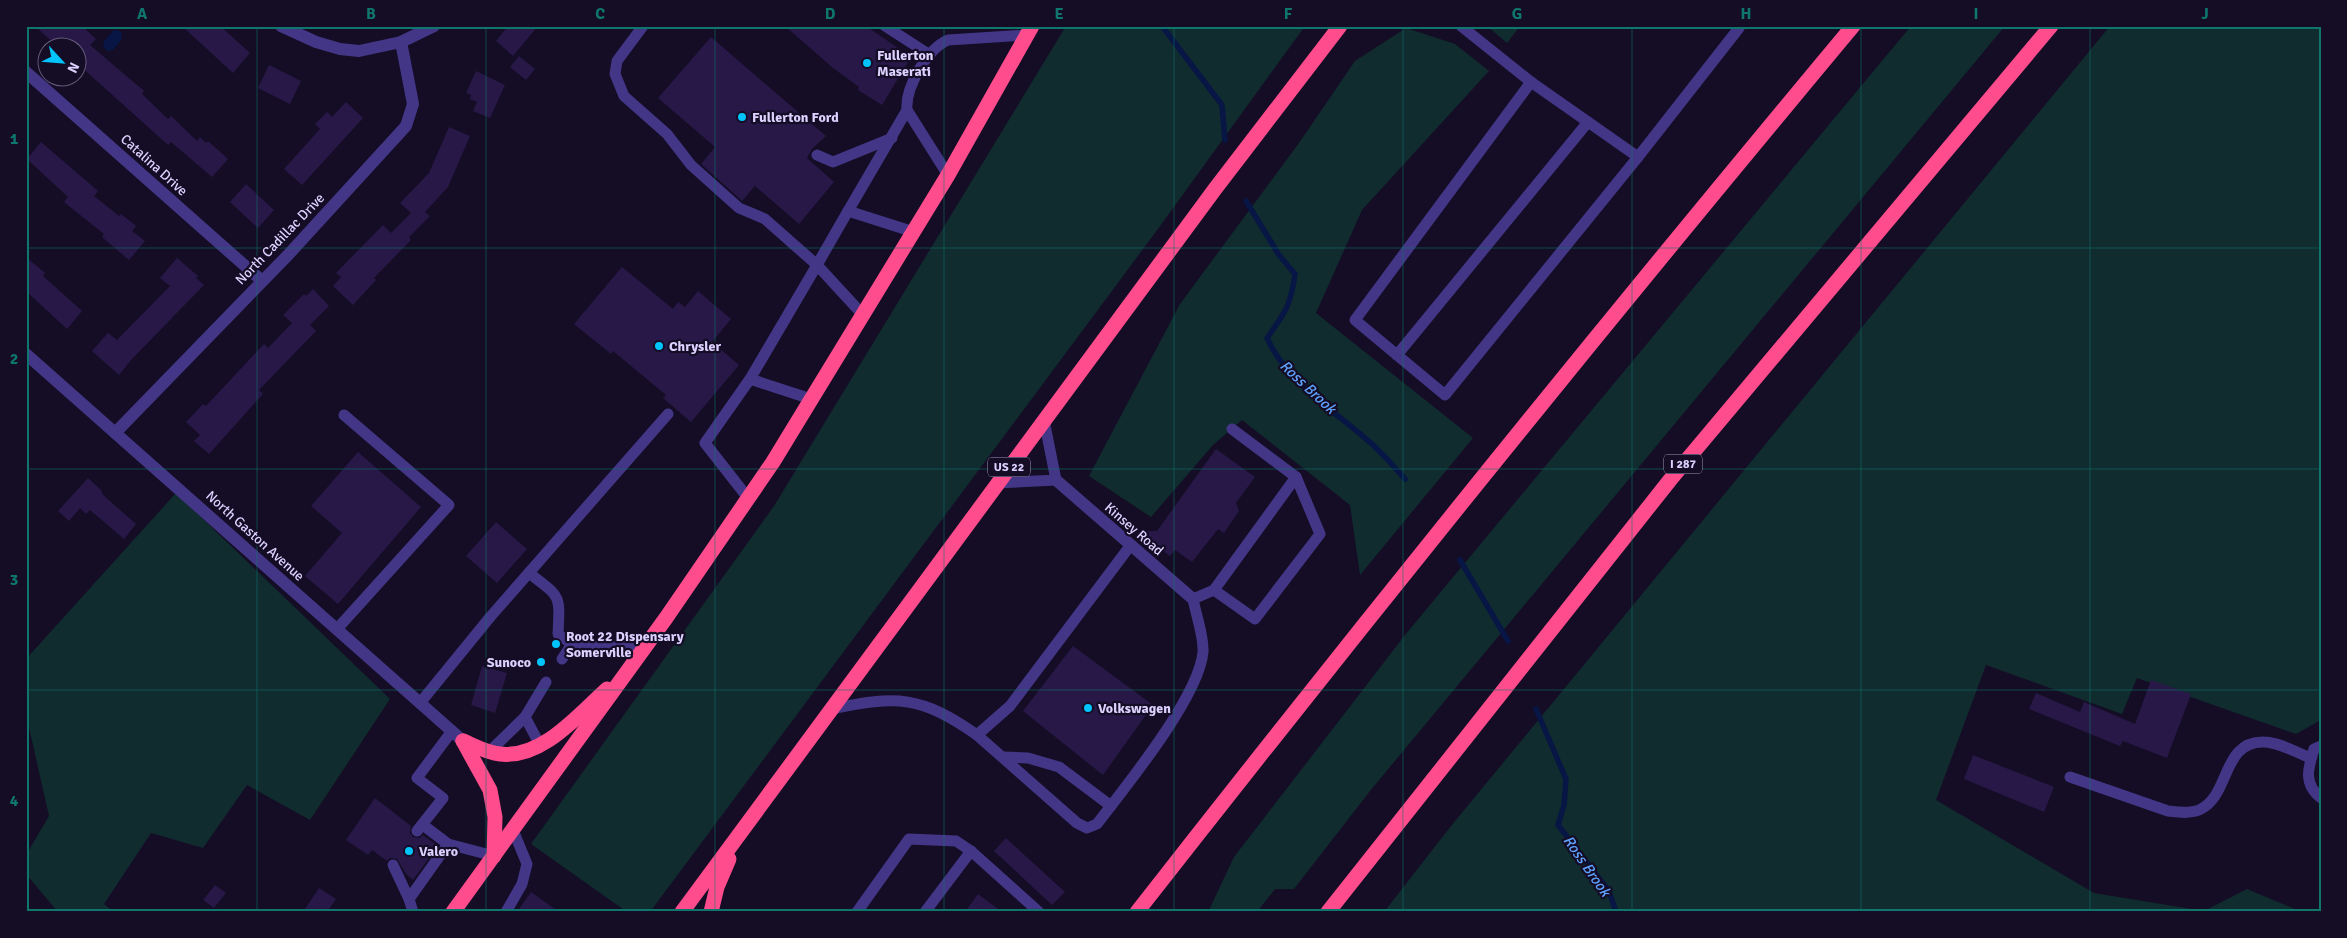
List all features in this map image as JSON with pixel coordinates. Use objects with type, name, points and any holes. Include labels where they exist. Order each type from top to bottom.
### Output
[{"type":"highway","name":"US 22","points":[[682,912],[1215,189],[1340,26]]},
{"type":"highway","points":[[1138,912],[1285,724],[1564,376],[1853,26]]},
{"type":"highway","name":"I 287","points":[[1328,912],[1670,480],[2051,26]]},
{"type":"highway","points":[[453,912],[644,649],[748,498],[864,315],[948,175],[1030,30]]},
{"type":"highway","points":[[458,736],[489,752],[506,755],[520,753],[540,745],[628,671]]},
{"type":"highway","points":[[458,736],[490,790],[495,817],[494,856]]},
{"type":"highway","points":[[711,912],[717,887],[740,834]]},
{"type":"street","points":[[281,26],[316,42],[340,49],[358,51],[401,42],[434,26]]},
{"type":"street","name":"North Cadillac Drive","points":[[115,433],[261,280],[288,255],[406,126],[413,104],[401,42]]},
{"type":"street","name":"Catalina Drive","points":[[26,72],[261,280]]},
{"type":"street","name":"North Gaston Avenue","points":[[26,354],[458,736]]},
{"type":"street","name":"Kinsey Road","points":[[1056,480],[1193,599]]},
{"type":"lane","points":[[643,26],[617,61],[615,74],[624,96],[667,134],[690,165],[739,208],[765,219],[817,265],[864,315]]},
{"type":"lane","points":[[885,26],[930,54]]},
{"type":"lane","points":[[1461,26],[1531,82],[1638,157]]},
{"type":"lane","points":[[1531,82],[1355,320],[1445,395],[1638,157],[1739,28],[1737,26]]},
{"type":"lane","points":[[948,175],[907,110],[906,102],[910,87],[930,54],[939,44],[948,40],[1030,30]]},
{"type":"lane","points":[[748,498],[705,443],[750,379],[907,110]]},
{"type":"lane","points":[[1397,355],[1588,122]]},
{"type":"lane","points":[[817,155],[833,162],[892,138]]},
{"type":"lane","points":[[848,211],[914,232]]},
{"type":"lane","points":[[750,379],[812,399]]},
{"type":"lane","points":[[420,702],[529,573],[668,414]]},
{"type":"lane","points":[[337,629],[449,505],[344,415]]},
{"type":"lane","points":[[996,484],[1056,480],[1044,420]]},
{"type":"lane","points":[[1214,590],[1255,619],[1320,534],[1296,477],[1232,429]]},
{"type":"lane","points":[[831,709],[866,702],[918,703],[949,716],[977,735],[1084,828],[1094,826],[1111,806],[1167,728],[1197,677],[1203,651],[1193,599],[1214,590],[1296,477]]},
{"type":"lane","points":[[977,735],[1010,706],[1130,546]]},
{"type":"lane","points":[[529,573],[556,594],[560,603],[558,634],[572,644],[644,649]]},
{"type":"lane","points":[[562,659],[572,644]]},
{"type":"lane","points":[[489,752],[524,717],[546,682]]},
{"type":"lane","points":[[524,717],[540,745]]},
{"type":"lane","points":[[458,736],[417,778],[443,798],[420,828],[448,844],[494,856]]},
{"type":"lane","points":[[2070,777],[2168,811],[2184,813],[2199,810],[2210,800],[2221,784],[2232,758],[2243,746],[2253,742],[2266,742],[2311,758]]},
{"type":"lane","points":[[2321,746],[2314,749],[2308,783],[2313,792],[2321,798]]},
{"type":"lane","points":[[1003,757],[1028,758],[1058,767],[1111,806]]},
{"type":"lane","points":[[506,912],[522,884],[527,864],[513,830]]},
{"type":"lane","points":[[856,912],[909,839],[956,840],[971,851],[1039,912]]},
{"type":"lane","points":[[409,899],[448,844]]},
{"type":"lane","points":[[925,912],[971,851]]},
{"type":"lane","points":[[393,865],[409,899],[412,912]]},
{"type":"green space","points":[[1066,26],[1305,26],[1155,233],[650,912],[627,912],[531,844],[774,506]]},
{"type":"green space","points":[[1487,26],[1520,26],[1507,43]]},
{"type":"green space","points":[[1911,26],[2005,26],[1370,791],[1294,889],[1275,889],[1257,912],[1208,912],[1234,857],[1405,635]]},
{"type":"green space","points":[[2110,26],[2321,26],[2321,720],[2296,734],[2137,678],[2122,714],[1986,665],[1936,800],[2094,893],[2204,911],[2247,889],[2302,912],[1384,912],[1451,826]]},
{"type":"green space","points":[[1406,28],[1455,44],[1489,71],[1362,210],[1316,313],[1473,438],[1360,575],[1350,505],[1242,420],[1213,445],[1151,517],[1089,476],[1180,304],[1299,143],[1355,61]]},
{"type":"green space","points":[[176,493],[390,699],[310,820],[247,785],[203,848],[151,833],[104,904],[114,912],[58,912],[26,874],[26,855],[49,816],[26,714],[26,659]]},
{"type":"water","points":[[114,30],[121,31],[122,39],[113,50],[108,51],[103,47],[104,41]]},
{"type":"building","points":[[35,26],[82,26],[96,39],[90,45],[144,91],[142,94],[168,119],[171,116],[197,141],[200,137],[206,143],[208,141],[228,159],[212,177],[171,142],[168,145],[88,73],[88,38],[48,38]]},
{"type":"building","points":[[182,26],[220,26],[250,53],[233,73]]},
{"type":"building","points":[[508,26],[538,26],[513,56],[496,41]]},
{"type":"building","name":"Fullerton Maserati","points":[[785,26],[866,26],[911,57],[882,105],[858,90],[859,87],[833,68]]},
{"type":"building","name":"Fullerton Ford","points":[[711,37],[826,136],[812,149],[807,158],[834,182],[799,224],[755,186],[742,201],[701,164],[715,147],[658,98]]},
{"type":"building","points":[[519,56],[535,69],[526,80],[510,67]]},
{"type":"building","points":[[269,65],[301,81],[290,104],[258,88]]},
{"type":"building","points":[[476,71],[505,85],[490,118],[473,111],[477,102],[470,99],[471,95],[466,93]]},
{"type":"building","points":[[346,102],[363,118],[302,185],[284,169],[320,129],[315,124],[327,112],[332,117]]},
{"type":"building","points":[[449,127],[470,136],[448,187],[425,212],[430,216],[409,237],[411,240],[374,278],[376,280],[353,305],[333,286],[341,277],[336,273],[383,225],[391,233],[411,213],[400,203],[429,173]]},
{"type":"building","points":[[41,142],[98,191],[94,196],[119,216],[121,214],[136,226],[132,231],[145,241],[129,260],[102,237],[104,234],[64,202],[68,197],[27,159]]},
{"type":"building","points":[[246,184],[274,210],[258,228],[230,202]]},
{"type":"building","points":[[26,257],[45,273],[43,276],[82,311],[67,329],[26,291]]},
{"type":"building","points":[[177,258],[198,276],[196,278],[204,285],[131,360],[119,375],[92,351],[108,333],[117,340],[170,286],[160,278]]},
{"type":"building","name":"Chrysler","points":[[622,267],[673,309],[678,302],[685,307],[698,291],[731,319],[712,342],[739,365],[691,422],[663,398],[666,395],[613,351],[611,354],[574,324]]},
{"type":"building","points":[[313,289],[329,306],[310,325],[316,331],[259,390],[263,394],[209,454],[194,441],[200,435],[186,422],[203,404],[206,406],[264,344],[268,348],[292,323],[283,315],[304,294],[306,296]]},
{"type":"building","points":[[1216,449],[1255,477],[1236,503],[1239,511],[1224,533],[1218,529],[1192,562],[1175,550],[1170,556],[1137,531],[1157,531]]},
{"type":"building","points":[[358,452],[421,507],[338,604],[305,576],[342,533],[311,506]]},
{"type":"building","points":[[88,478],[101,490],[103,495],[136,524],[124,539],[90,510],[86,514],[80,508],[69,521],[58,511]]},
{"type":"building","points":[[496,522],[527,549],[497,583],[466,556]]},
{"type":"building","name":"Volkswagen","points":[[1073,646],[1153,705],[1103,775],[1023,711]]},
{"type":"building","points":[[482,666],[507,673],[495,713],[471,705]]},
{"type":"building","points":[[2151,680],[2191,694],[2167,758],[2123,741],[2120,746],[2029,709],[2036,693],[2080,712],[2084,702],[2135,724]]},
{"type":"building","points":[[1973,755],[2054,787],[2044,812],[1964,779]]},
{"type":"building","points":[[375,798],[411,826],[410,833],[413,837],[419,838],[423,835],[438,846],[413,880],[406,874],[397,859],[390,858],[387,861],[372,850],[368,855],[346,840]]},
{"type":"building","points":[[1006,838],[1065,892],[1052,905],[994,851]]},
{"type":"building","points":[[215,885],[226,893],[214,908],[203,900]]},
{"type":"building","points":[[319,888],[336,899],[327,912],[303,912]]},
{"type":"building","points":[[531,892],[559,912],[517,912]]},
{"type":"building","points":[[978,894],[1002,912],[965,912]]},
{"type":"waterway","name":"Ross Brook","points":[[1162,26],[1222,105],[1225,140]]},
{"type":"waterway","name":"Ross Brook","points":[[1246,201],[1279,255],[1295,274],[1286,308],[1267,338],[1276,354],[1300,383],[1374,446],[1405,479]]},
{"type":"waterway","name":"Ross Brook","points":[[1460,560],[1508,641]]},
{"type":"waterway","name":"Ross Brook","points":[[1536,709],[1566,779],[1564,805],[1558,825],[1609,891],[1616,912]]},
{"type":"place","name":"Fullerton Maserati","points":[[867,63]]},
{"type":"place","name":"Fullerton Ford","points":[[742,117]]},
{"type":"place","name":"Chrysler","points":[[659,346]]},
{"type":"place","name":"Root 22 Dispensary Somerville","points":[[556,644]]},
{"type":"place","name":"Sunoco","points":[[541,662]]},
{"type":"place","name":"Volkswagen","points":[[1088,708]]},
{"type":"place","name":"Valero","points":[[409,851]]}]
